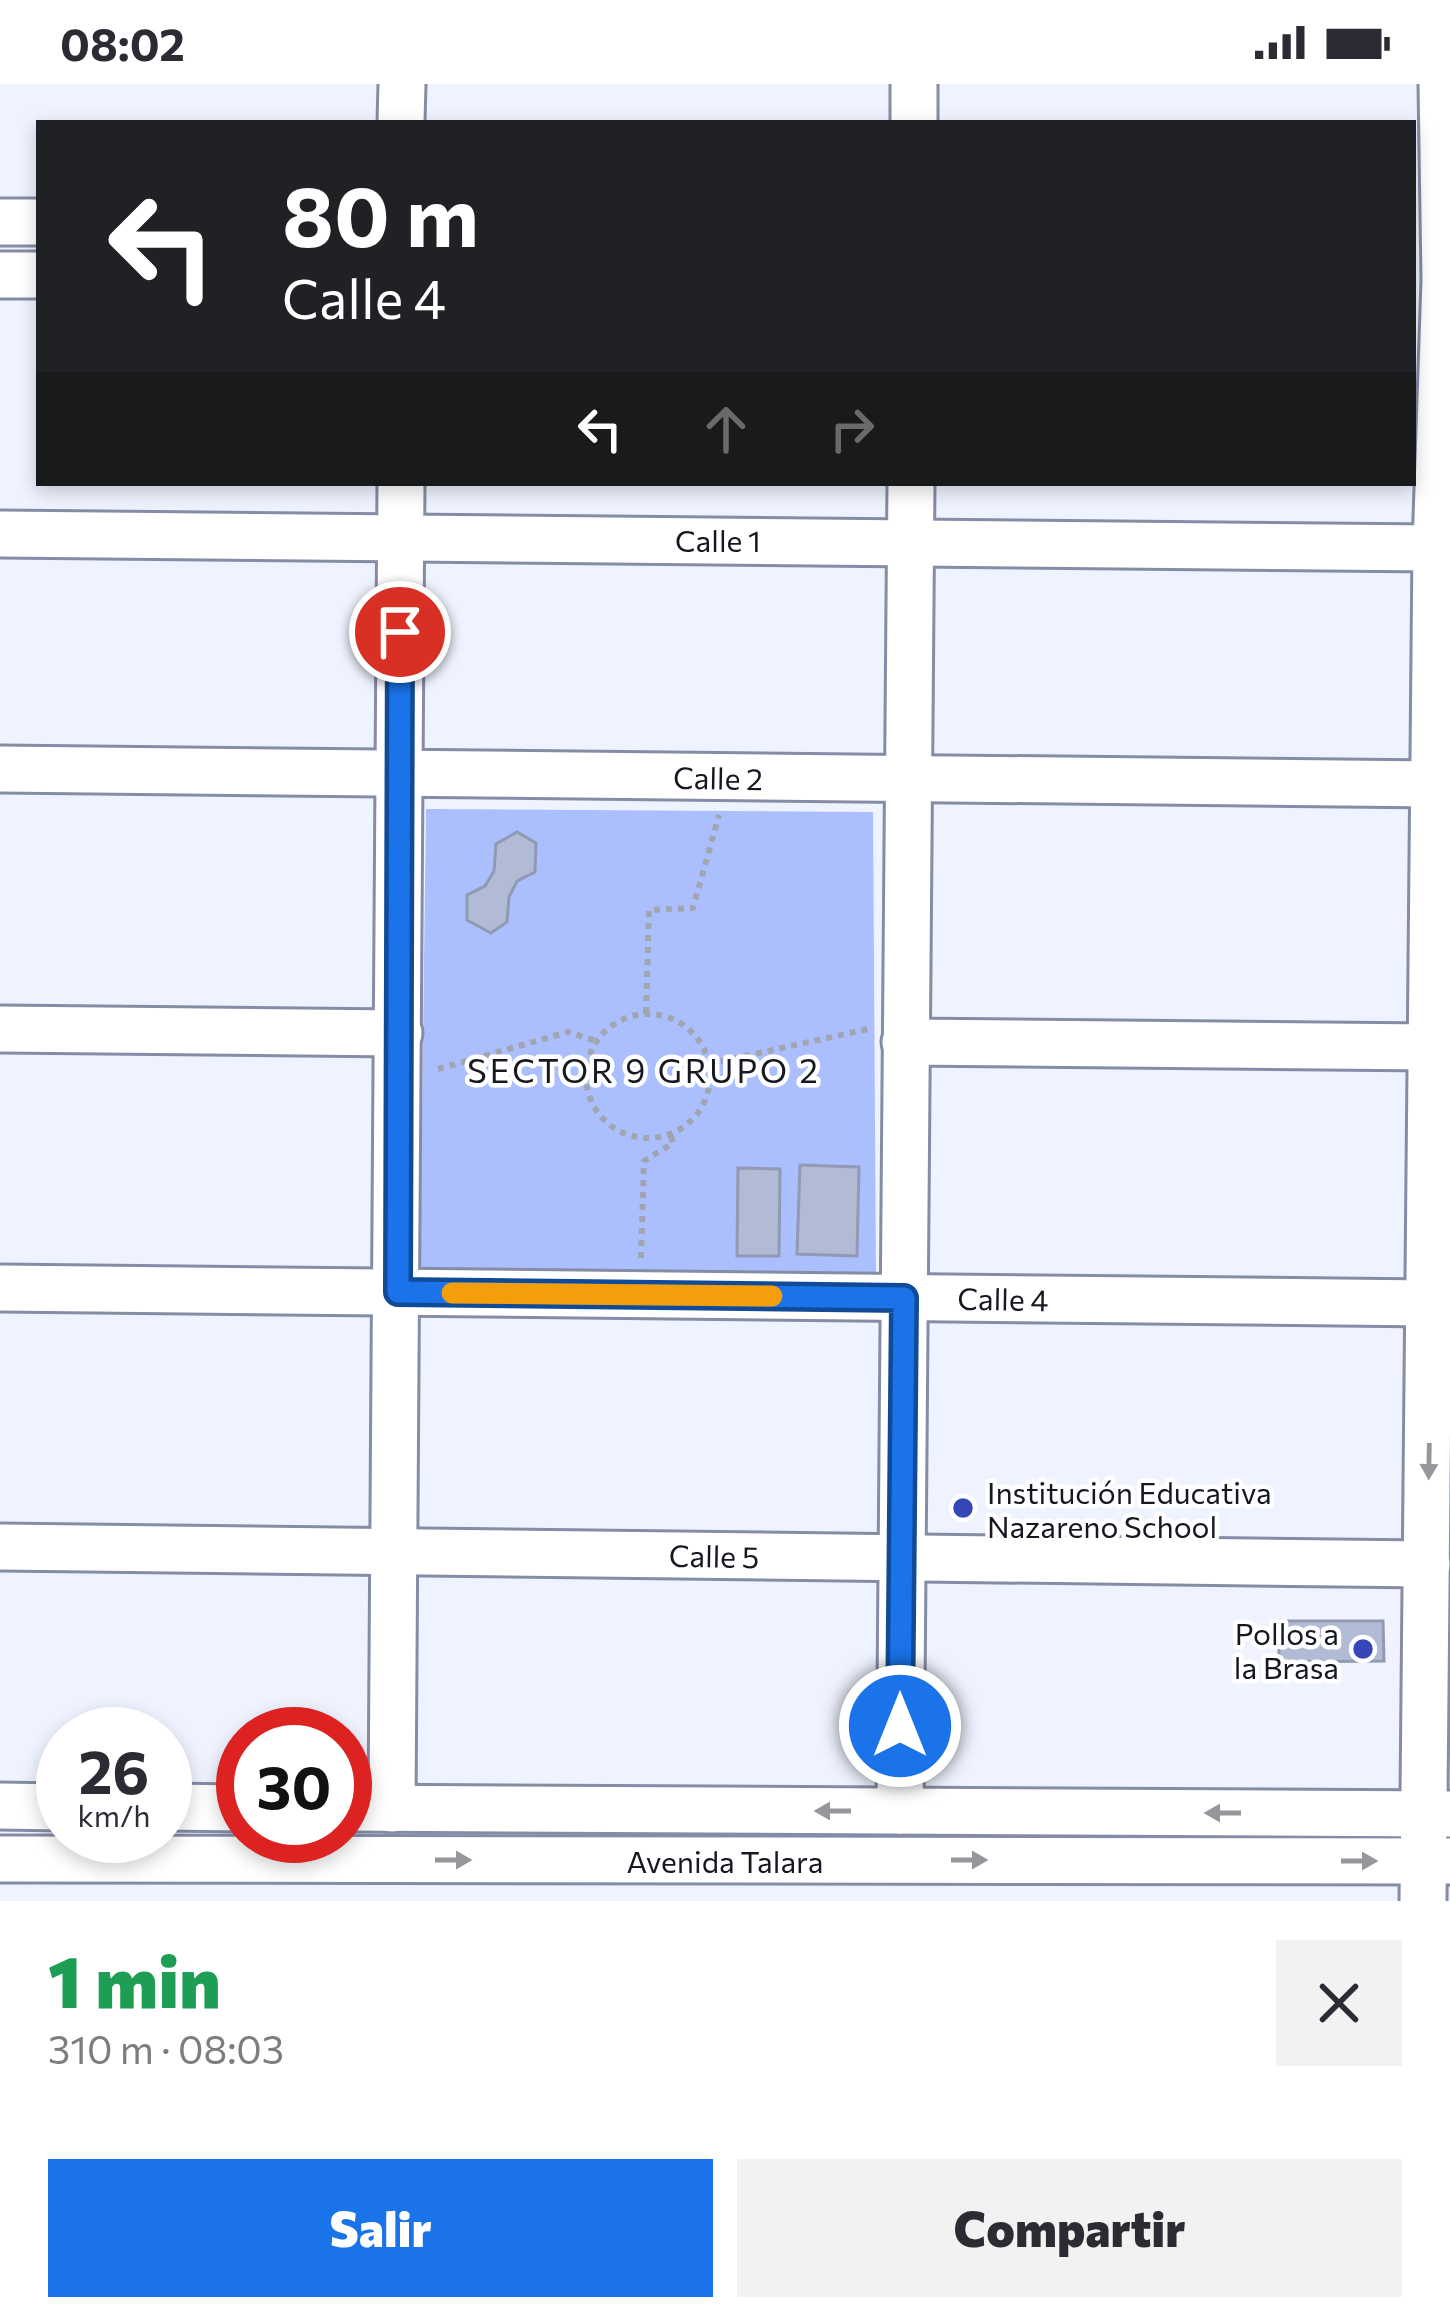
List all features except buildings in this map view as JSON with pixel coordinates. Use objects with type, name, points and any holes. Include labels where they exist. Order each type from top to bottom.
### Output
[{"type":"street","points":[[401,120],[402,84]]},
{"type":"street","points":[[914,84],[914,120]]},
{"type":"street","points":[[1432,1874],[1437,1814],[1427,1564],[1436,784],[1436,231],[1442,84]]},
{"type":"street","points":[[0,222],[36,222]]},
{"type":"street","points":[[0,274],[36,275]]},
{"type":"street","points":[[392,1809],[401,486]]},
{"type":"street","points":[[900,1811],[904,1298],[887,1046],[908,779],[911,486]]},
{"type":"street","name":"Calle 1","points":[[0,534],[1436,548]]},
{"type":"street","name":"Calle 2","points":[[0,769],[1436,784]]},
{"type":"street","points":[[0,1029],[399,1033]]},
{"type":"street","points":[[887,1046],[1432,1047]]},
{"type":"street","name":"Calle 4","points":[[0,1288],[1430,1303]]},
{"type":"street","name":"Calle 5","points":[[0,1547],[1427,1564]]},
{"type":"street","points":[[0,1806],[36,1807]]},
{"type":"street","name":"Avenida Talara","points":[[372,1809],[1437,1814]]},
{"type":"street","name":"Avenida Talara","points":[[0,1859],[396,1880],[908,1881],[1432,1874]]},
{"type":"path","points":[[646,1013],[650,910],[693,908],[719,815],[740,815]]},
{"type":"path","points":[[646,1013],[684,1024],[698,1039],[709,1064],[706,1100],[695,1118],[670,1133],[636,1137],[616,1130],[600,1115],[585,1079],[596,1041],[609,1026],[626,1016],[646,1013]]},
{"type":"path","points":[[709,1064],[868,1028],[887,1046]]},
{"type":"path","points":[[428,1072],[568,1032],[596,1041]]},
{"type":"path","points":[[641,1271],[644,1161],[673,1142],[670,1133]]},
{"type":"shaded area","points":[[426,809],[873,812],[876,1281],[420,1272]]},
{"type":"slow traffic","points":[[452,1293],[772,1296]]},
{"type":"place","name":"Institución Educativa Nazareno School","points":[[963,1508]]},
{"type":"place","name":"Pollos a la Brasa","points":[[1363,1649]]},
{"type":"district","name":"SECTOR 9 GRUPO 2","points":[[644,1069]]},
{"type":"route","points":[[400,632],[398,1292],[904,1298],[900,1726]]}]
